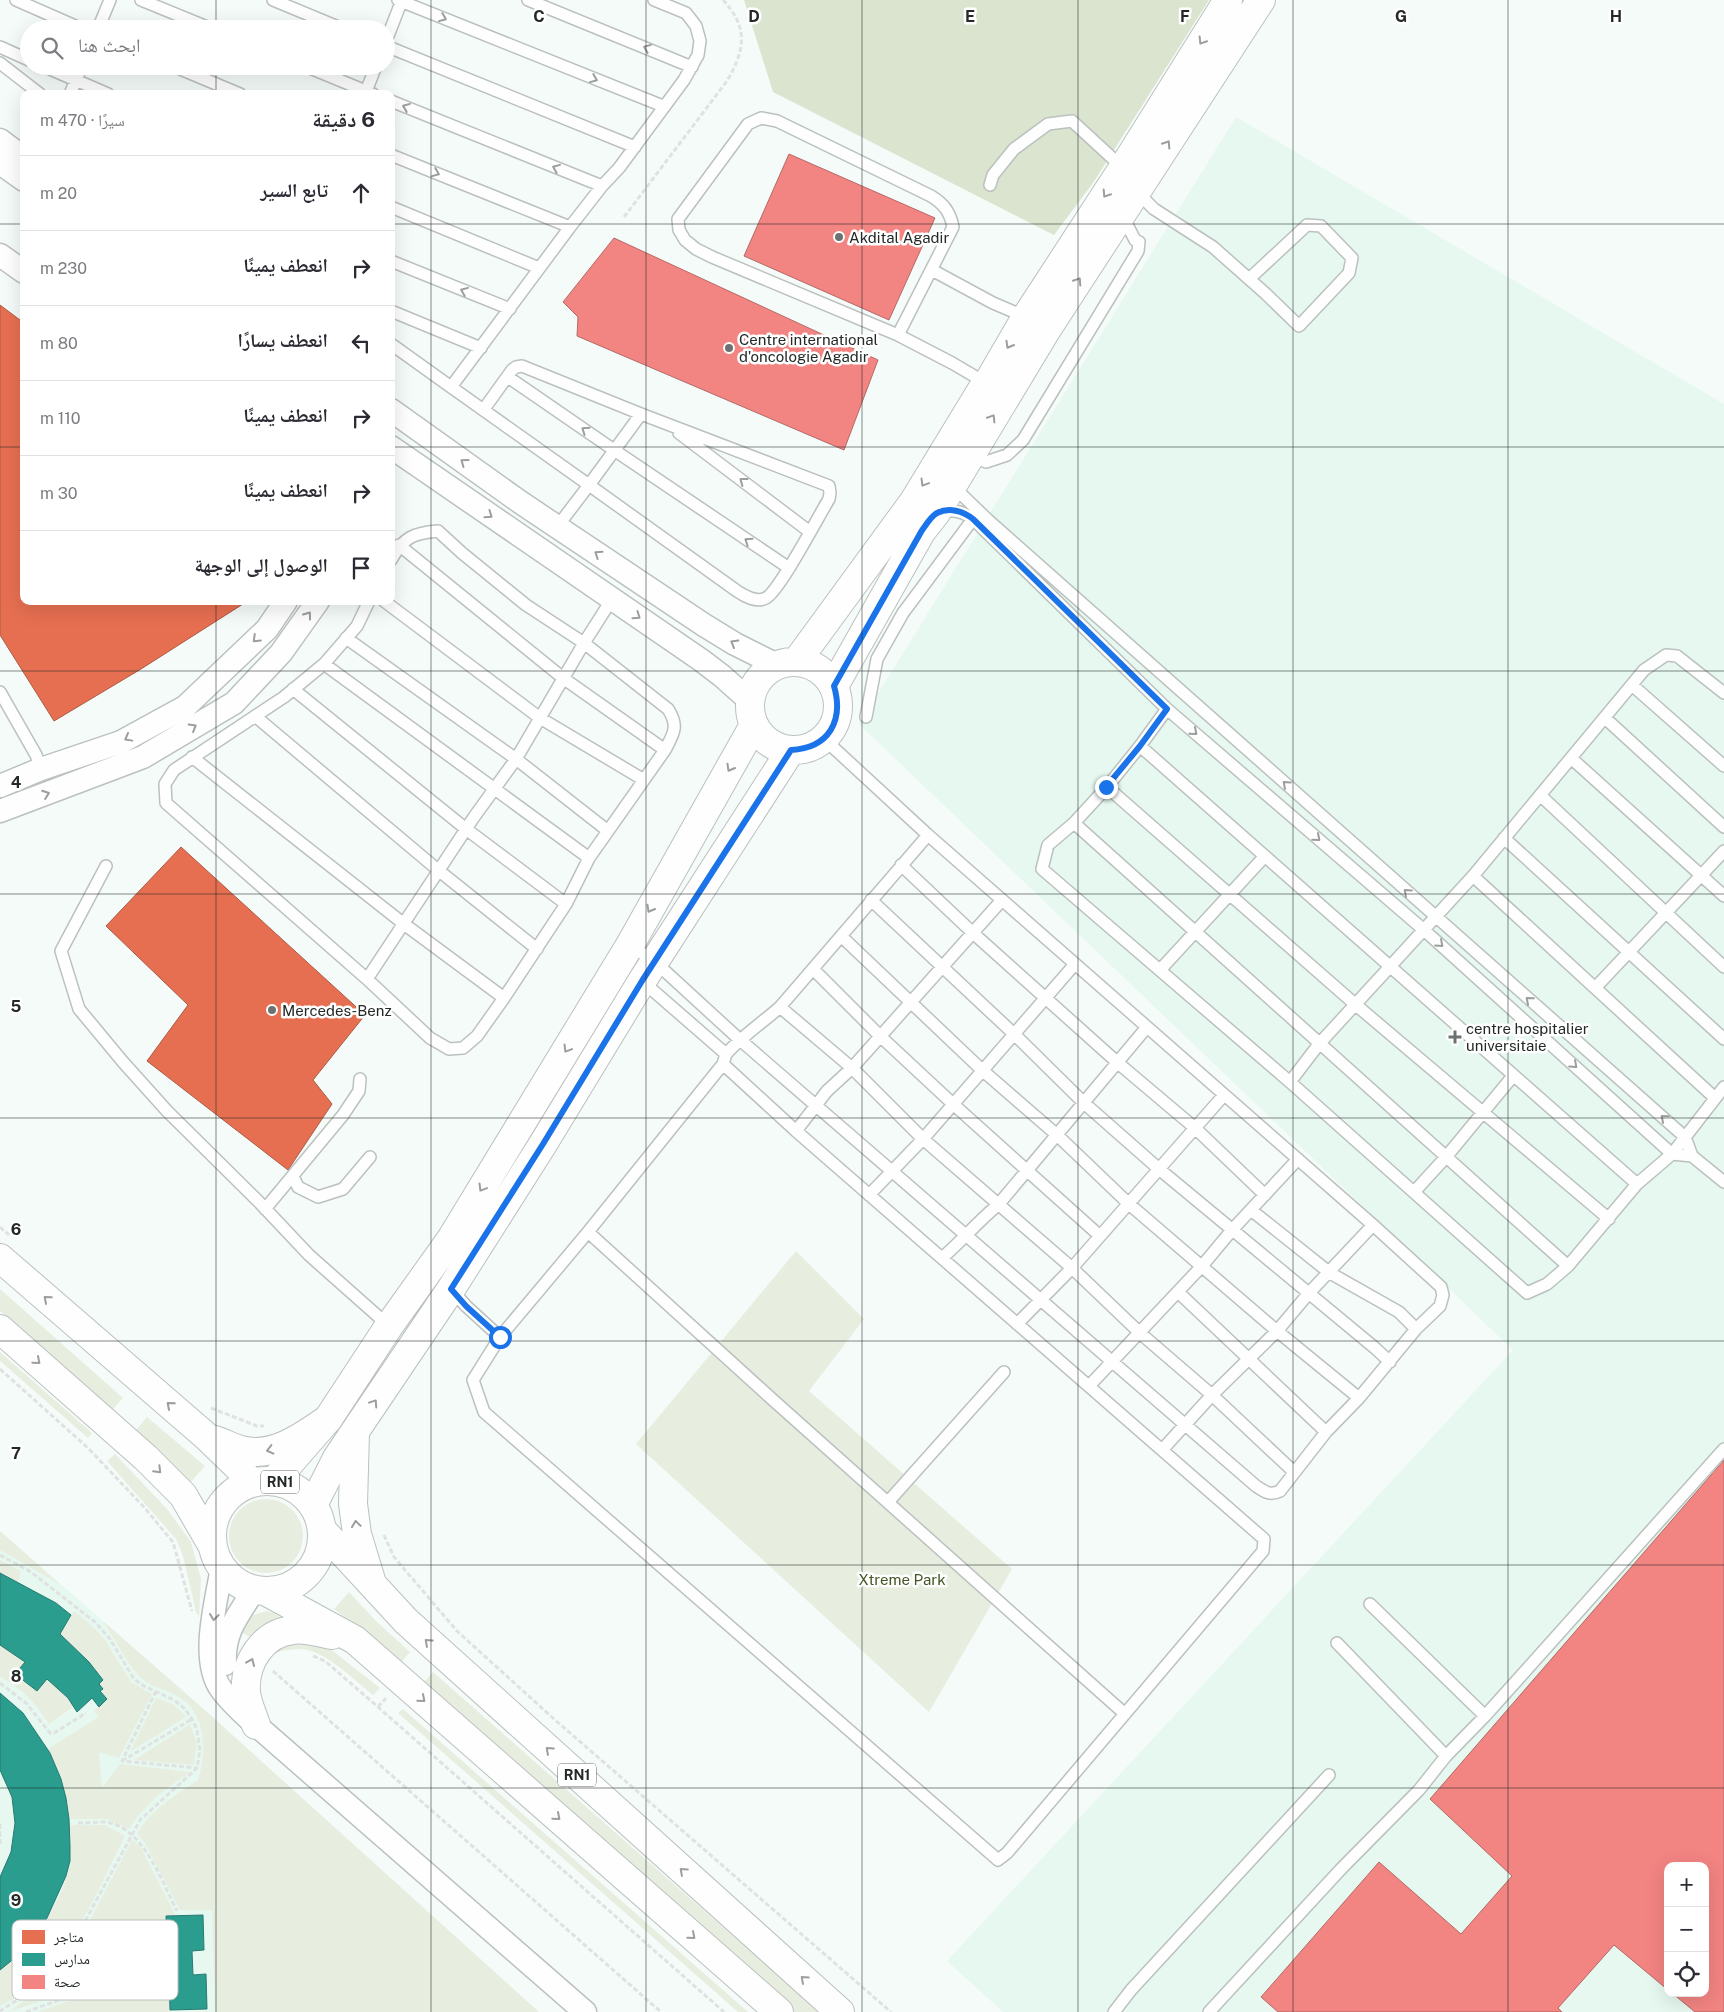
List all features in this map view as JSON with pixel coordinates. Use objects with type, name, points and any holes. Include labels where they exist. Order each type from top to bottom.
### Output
[{"type":"main road","points":[[834,686],[921,532],[936,513],[970,454],[1037,323],[1122,168],[1228,0]]},
{"type":"main road","points":[[787,663],[914,501],[984,386],[1037,323],[1122,214],[1261,0]]},
{"type":"main road","points":[[262,1482],[328,1419],[389,1326],[451,1239],[630,945],[752,713],[752,691],[757,681],[764,672],[787,663],[808,664],[818,669],[834,686],[838,700],[838,715],[831,730],[824,739],[808,747],[791,750],[780,748],[769,742],[752,713]]},
{"type":"main road","points":[[313,1505],[338,1458],[451,1289],[543,1144],[648,971],[791,750]]},
{"type":"main road","name":"RN1","points":[[7,1249],[238,1467],[262,1482],[296,1489],[313,1505],[319,1517],[322,1530],[322,1546],[317,1560],[309,1573],[296,1583],[282,1589],[261,1591]]},
{"type":"main road","points":[[0,1329],[146,1458],[183,1495],[217,1557],[231,1578],[242,1586],[261,1591],[355,1640],[779,2012]]},
{"type":"main road","points":[[207,1437],[242,1451],[260,1452],[282,1447],[302,1437],[328,1419]]},
{"type":"main road","points":[[355,1432],[353,1504],[357,1534],[374,1588]]},
{"type":"main road","name":"RN1","points":[[217,1557],[212,1529],[216,1514],[224,1500],[236,1489],[262,1482]]},
{"type":"main road","name":"RN1","points":[[322,1530],[406,1622],[840,2012]]},
{"type":"main road","points":[[248,1718],[246,1677],[252,1656],[264,1644],[291,1630],[311,1631],[355,1640]]},
{"type":"street","points":[[0,140],[20,155]]},
{"type":"street","points":[[0,162],[20,177]]},
{"type":"street","points":[[0,255],[20,269]]},
{"type":"street","points":[[395,413],[557,527],[704,625],[750,652],[787,663]]},
{"type":"street","points":[[395,450],[722,676],[752,713]]},
{"type":"street","points":[[0,786],[41,769],[121,742],[185,707],[266,629],[283,605]]},
{"type":"street","points":[[0,811],[142,758],[234,703],[281,653],[315,605]]},
{"type":"street","points":[[217,1557],[211,1662],[221,1689],[248,1718],[585,2012]]},
{"type":"street","points":[[248,1718],[225,1664],[224,1648],[226,1638],[233,1625],[261,1591]]},
{"type":"lane","points":[[16,0],[62,20]]},
{"type":"lane","points":[[102,20],[110,0]]},
{"type":"lane","points":[[141,0],[190,20]]},
{"type":"lane","points":[[272,0],[321,20]]},
{"type":"lane","points":[[394,20],[401,0],[663,106]]},
{"type":"lane","points":[[528,0],[692,67]]},
{"type":"lane","points":[[451,387],[570,227],[635,147],[692,67],[698,55],[700,41],[692,19],[686,12],[654,0]]},
{"type":"lane","points":[[0,47],[20,56]]},
{"type":"lane","points":[[395,50],[635,147]]},
{"type":"lane","points":[[0,63],[35,90]]},
{"type":"lane","points":[[63,75],[98,90]]},
{"type":"lane","points":[[72,90],[78,75]]},
{"type":"lane","points":[[194,75],[230,90]]},
{"type":"lane","points":[[326,75],[361,90]]},
{"type":"lane","points":[[369,90],[373,75]]},
{"type":"lane","points":[[395,103],[602,186]]},
{"type":"lane","points":[[898,336],[952,227],[948,212],[942,203],[770,118],[754,120],[748,124],[678,219],[678,230],[685,240],[696,249],[898,336],[952,363],[987,384]]},
{"type":"lane","points":[[990,185],[993,175],[1014,149],[1048,124],[1072,121],[1122,168]]},
{"type":"lane","points":[[395,157],[570,227]]},
{"type":"lane","points":[[1136,191],[1154,209],[1212,248],[1299,326],[1349,273],[1352,258],[1320,226],[1307,225],[1249,280]]},
{"type":"lane","points":[[395,209],[539,268]]},
{"type":"lane","points":[[970,454],[986,462],[1007,455],[1024,440],[1138,251],[1139,242],[1135,240],[1122,214]]},
{"type":"lane","points":[[395,263],[510,309]]},
{"type":"lane","points":[[932,270],[993,304],[1037,323]]},
{"type":"lane","points":[[395,313],[481,348]]},
{"type":"lane","points":[[395,347],[744,596],[756,599],[765,598],[772,592],[789,568],[829,499],[829,486],[668,425],[522,366],[516,367],[484,409]]},
{"type":"lane","points":[[508,377],[789,568]]},
{"type":"lane","points":[[557,527],[641,414]]},
{"type":"lane","points":[[668,425],[810,532]]},
{"type":"lane","points":[[953,484],[974,507],[1685,1137],[1692,1156],[1724,1182]]},
{"type":"lane","points":[[936,513],[950,510],[964,512],[973,519],[1167,709],[1424,930],[1672,1154],[1692,1156]]},
{"type":"lane","points":[[866,717],[877,659],[904,613],[973,519]]},
{"type":"lane","points":[[367,605],[356,626],[324,664],[293,690],[174,770],[165,784],[166,803],[368,979],[430,1038],[449,1049],[463,1048],[477,1036],[504,998],[566,904],[589,858],[665,750],[675,732],[674,719],[668,709],[584,643],[526,605],[438,531],[418,533],[400,546],[395,554]]},
{"type":"lane","points":[[400,546],[563,678],[665,750]]},
{"type":"lane","points":[[1023,568],[1032,558]]},
{"type":"lane","points":[[368,979],[493,788],[516,759],[612,599]]},
{"type":"lane","points":[[389,605],[540,718],[644,780]]},
{"type":"lane","points":[[346,638],[516,759],[608,831]]},
{"type":"lane","points":[[1290,1082],[1319,1044],[1473,876],[1644,670],[1666,655],[1677,656],[1724,693]]},
{"type":"lane","points":[[324,664],[589,858]]},
{"type":"lane","points":[[1632,685],[1724,766]]},
{"type":"lane","points":[[293,690],[466,829],[566,904]]},
{"type":"lane","points":[[0,692],[36,754],[41,769]]},
{"type":"lane","points":[[1167,709],[1140,746],[1074,824],[1048,845],[1042,869],[1290,1082],[1527,1293],[1547,1284],[1568,1266],[1637,1184],[1672,1154],[1724,1087]]},
{"type":"lane","points":[[255,716],[438,870],[537,949]]},
{"type":"lane","points":[[1605,718],[1724,827]]},
{"type":"lane","points":[[648,971],[739,1039],[1264,1492],[1273,1494],[1280,1491],[1326,1432],[1359,1398],[1416,1329],[1440,1306],[1443,1295],[1441,1288],[1373,1225],[928,835],[824,739]]},
{"type":"lane","points":[[1140,746],[1637,1184]]},
{"type":"lane","points":[[192,758],[404,924],[504,998]]},
{"type":"lane","points":[[1571,758],[1724,896]]},
{"type":"lane","points":[[1106,787],[1356,1005],[1609,1219]]},
{"type":"lane","points":[[1540,795],[1724,967]]},
{"type":"lane","points":[[1074,824],[1568,1266]]},
{"type":"lane","points":[[630,945],[648,971],[725,1059],[796,1131],[1264,1539],[1263,1551],[1007,1853],[998,1860],[484,1412],[473,1380],[500,1337],[588,1232],[725,1059],[739,1039],[756,1029],[780,1007],[928,835]]},
{"type":"lane","points":[[1504,838],[1724,1039]]},
{"type":"lane","points":[[1595,988],[1724,851]]},
{"type":"lane","points":[[1160,970],[1265,856]]},
{"type":"lane","points":[[902,865],[973,933],[1118,1063],[1195,1128],[1265,1195]]},
{"type":"lane","points":[[106,866],[61,951],[79,1008],[123,1062],[167,1111],[309,1256],[389,1326]]},
{"type":"lane","points":[[1473,876],[1715,1098]]},
{"type":"lane","points":[[871,900],[1014,1034],[1084,1103],[1159,1169],[1376,1348],[1390,1362]]},
{"type":"lane","points":[[796,1131],[827,1091],[852,1068],[1002,900]]},
{"type":"lane","points":[[842,936],[982,1070],[1057,1135],[1129,1204],[1277,1331],[1359,1398]]},
{"type":"lane","points":[[869,1195],[923,1139],[1075,964]]},
{"type":"lane","points":[[813,969],[880,1036],[953,1104],[1028,1169],[1100,1236]]},
{"type":"lane","points":[[780,1007],[852,1068],[923,1139],[1072,1268],[1140,1333],[1212,1395],[1294,1472]]},
{"type":"lane","points":[[942,1258],[998,1205],[1148,1027]]},
{"type":"lane","points":[[1414,1192],[1514,1076]]},
{"type":"lane","points":[[265,1209],[343,1115],[359,1091],[360,1079]]},
{"type":"lane","points":[[1017,1324],[1072,1268],[1224,1095]]},
{"type":"lane","points":[[293,1176],[298,1187],[318,1196],[342,1189],[370,1157]]},
{"type":"lane","points":[[1089,1386],[1202,1266],[1232,1230],[1298,1159]]},
{"type":"lane","points":[[1251,1210],[1330,1273],[1399,1312],[1416,1329]]},
{"type":"lane","points":[[1162,1450],[1212,1395],[1277,1331],[1309,1293],[1330,1273],[1373,1225]]},
{"type":"lane","points":[[588,1232],[1125,1714]]},
{"type":"lane","points":[[451,1289],[466,1306],[500,1337]]},
{"type":"lane","points":[[1178,1292],[1326,1432]]},
{"type":"lane","points":[[888,1502],[1004,1372]]},
{"type":"lane","points":[[1213,2011],[1341,1869],[1419,1790],[1446,1756],[1485,1716],[1724,1449]]},
{"type":"lane","points":[[1370,1604],[1485,1716]]},
{"type":"lane","points":[[1337,1643],[1446,1756]]},
{"type":"lane","points":[[1119,2010],[1131,1990],[1329,1775]]},
{"type":"path","points":[[624,217],[727,81],[738,63],[742,36],[739,23],[733,11],[723,0]]},
{"type":"path","points":[[0,1227],[7,1249]]},
{"type":"path","points":[[0,1369],[88,1448],[143,1506],[173,1542],[193,1618],[212,1629]]},
{"type":"path","points":[[209,1406],[217,1411],[257,1426],[266,1426]]},
{"type":"path","points":[[382,1532],[394,1557],[457,1631],[554,1720],[891,2012]]},
{"type":"path","points":[[0,1555],[31,1572],[95,1622],[110,1639],[134,1679],[144,1686],[174,1700],[185,1709],[197,1730],[200,1750],[197,1768],[140,1820],[86,1920]]},
{"type":"path","points":[[308,1654],[325,1661],[724,2012]]},
{"type":"path","points":[[252,1656],[273,1672],[661,2012]]},
{"type":"path","points":[[0,1683],[27,1704],[50,1733],[54,1733],[86,1713]]},
{"type":"path","points":[[122,1761],[156,1691]]},
{"type":"path","points":[[122,1761],[192,1720]]},
{"type":"path","points":[[122,1761],[197,1768]]},
{"type":"path","points":[[78,1823],[105,1822],[132,1834],[143,1847],[177,1911]]},
{"type":"path","points":[[0,1824],[0,1845]]},
{"type":"path","points":[[0,2011],[17,2000]]},
{"type":"path","points":[[26,2012],[59,2000]]},
{"type":"shaded area","name":"centre hospitalier universitaie","points":[[1236,117],[1724,404],[1724,2012],[1003,2012],[947,1961],[1513,1350],[859,724]]},
{"type":"shaded area","points":[[0,1531],[207,1712],[232,2012],[0,2012]]},
{"type":"green space","points":[[744,0],[1209,0],[1093,183],[1054,235],[773,92]]},
{"type":"green space","name":"Xtreme Park","points":[[796,1251],[864,1319],[809,1391],[1012,1569],[929,1712],[636,1444]]},
{"type":"green space","points":[[0,1289],[123,1398],[112,1410],[0,1311]]},
{"type":"green space","points":[[0,1352],[92,1433],[88,1438],[0,1361]]},
{"type":"green space","points":[[147,1417],[205,1466],[190,1483],[136,1430]]},
{"type":"green space","points":[[115,1454],[167,1509],[191,1542],[201,1579],[199,1616],[196,1612],[183,1556],[176,1539],[107,1461]]},
{"type":"green space","points":[[259,1499],[273,1499],[287,1505],[297,1515],[303,1529],[301,1550],[287,1567],[273,1573],[259,1573],[245,1567],[235,1557],[229,1543],[229,1529],[235,1515],[245,1505]]},
{"type":"green space","points":[[0,1531],[61,1585],[0,1550]]},
{"type":"green space","points":[[0,1560],[21,1571],[18,1582],[0,1573]]},
{"type":"green space","points":[[349,1592],[376,1621],[410,1652],[400,1664],[364,1631],[334,1609]]},
{"type":"green space","points":[[74,1611],[104,1638],[131,1682],[152,1694],[119,1758],[99,1752],[102,1788],[120,1764],[190,1772],[158,1795],[138,1816],[129,1829],[107,1819],[69,1819],[61,1779],[48,1749],[99,1717],[94,1711],[107,1699],[100,1691],[103,1689],[99,1684],[103,1680],[89,1662],[60,1634]]},
{"type":"green space","points":[[266,1611],[274,1613],[287,1623],[256,1640],[239,1631],[251,1616]]},
{"type":"green space","points":[[103,1621],[207,1712],[539,2012],[215,2012],[212,1910],[180,1910],[145,1843],[137,1834],[156,1810],[198,1780],[203,1748],[200,1726],[190,1707],[182,1699],[150,1684],[137,1674]]},
{"type":"green space","points":[[288,1638],[329,1648],[380,1688],[373,1695],[329,1660],[310,1651],[296,1649],[265,1653]]},
{"type":"green space","points":[[0,1645],[25,1662],[15,1674],[37,1691],[47,1679],[68,1698],[73,1707],[49,1724],[28,1697],[0,1677]]},
{"type":"green space","points":[[433,1672],[819,2012],[795,2012],[423,1683]]},
{"type":"green space","points":[[156,1698],[173,1704],[186,1717],[130,1752]]},
{"type":"green space","points":[[403,1709],[748,2012],[738,2012],[398,1713]]},
{"type":"green space","points":[[190,1724],[197,1743],[194,1765],[134,1760]]},
{"type":"green space","points":[[69,1825],[105,1825],[125,1836],[82,1920],[46,1920],[62,1891],[70,1860]]},
{"type":"green space","points":[[132,1840],[140,1846],[176,1916],[166,1916],[166,1920],[90,1920]]},
{"type":"green space","points":[[12,1960],[12,1999],[0,2006],[0,1970]]},
{"type":"green space","points":[[25,2000],[44,2000],[8,2012]]},
{"type":"green space","points":[[71,2000],[170,2000],[170,2012],[37,2012]]},
{"type":"building: متاجر","points":[[0,305],[20,320],[20,605],[241,605],[141,669],[54,721],[0,635]]},
{"type":"building: متاجر","name":"Mercedes-Benz","points":[[181,847],[365,1015],[313,1080],[332,1104],[288,1170],[147,1061],[188,1005],[106,926]]},
{"type":"building: مدارس","points":[[0,1573],[56,1603],[71,1615],[60,1634],[89,1662],[103,1680],[99,1684],[103,1689],[100,1691],[107,1699],[99,1707],[92,1698],[77,1712],[68,1698],[47,1679],[37,1691],[15,1674],[25,1662],[0,1645]]},
{"type":"building: مدارس","points":[[0,1693],[23,1713],[50,1753],[61,1779],[69,1819],[70,1861],[66,1876],[46,1920],[12,1920],[12,1960],[0,1970],[0,1877],[11,1852],[15,1823],[12,1797],[0,1770]]},
{"type":"building: مدارس","points":[[203,1915],[204,1950],[192,1951],[193,1975],[206,1974],[207,2009],[170,2010],[170,2000],[178,2000],[178,1920],[166,1920],[166,1916]]},
{"type":"building: صحة","name":"Akdital Agadir","points":[[789,154],[935,218],[889,320],[744,256]]},
{"type":"building: صحة","name":"Centre international d'oncologie Agadir","points":[[614,238],[878,360],[844,450],[577,336],[578,317],[563,302]]},
{"type":"building: صحة","points":[[1724,1460],[1724,2012],[1695,2012],[1677,1997],[1709,1997],[1709,1862],[1664,1862],[1664,1987],[1614,1945],[1558,2008],[1562,2012],[1278,2012],[1261,1997],[1379,1862],[1461,1934],[1512,1876],[1430,1799]]},
{"type":"place","name":"Akdital Agadir","points":[[839,237]]},
{"type":"place","name":"Centre international d'oncologie Agadir","points":[[729,348]]},
{"type":"place","name":"Mercedes-Benz","points":[[272,1010]]},
{"type":"place","name":"centre hospitalier universitaie","points":[[1455,1037]]},
{"type":"route","points":[[500,1337],[466,1306],[451,1289],[543,1144],[642,981],[791,750],[803,749],[814,745],[824,739],[831,730],[838,715],[838,700],[834,686],[921,532],[936,513],[950,510],[964,512],[973,519],[1167,709],[1140,746],[1106,787]]}]
